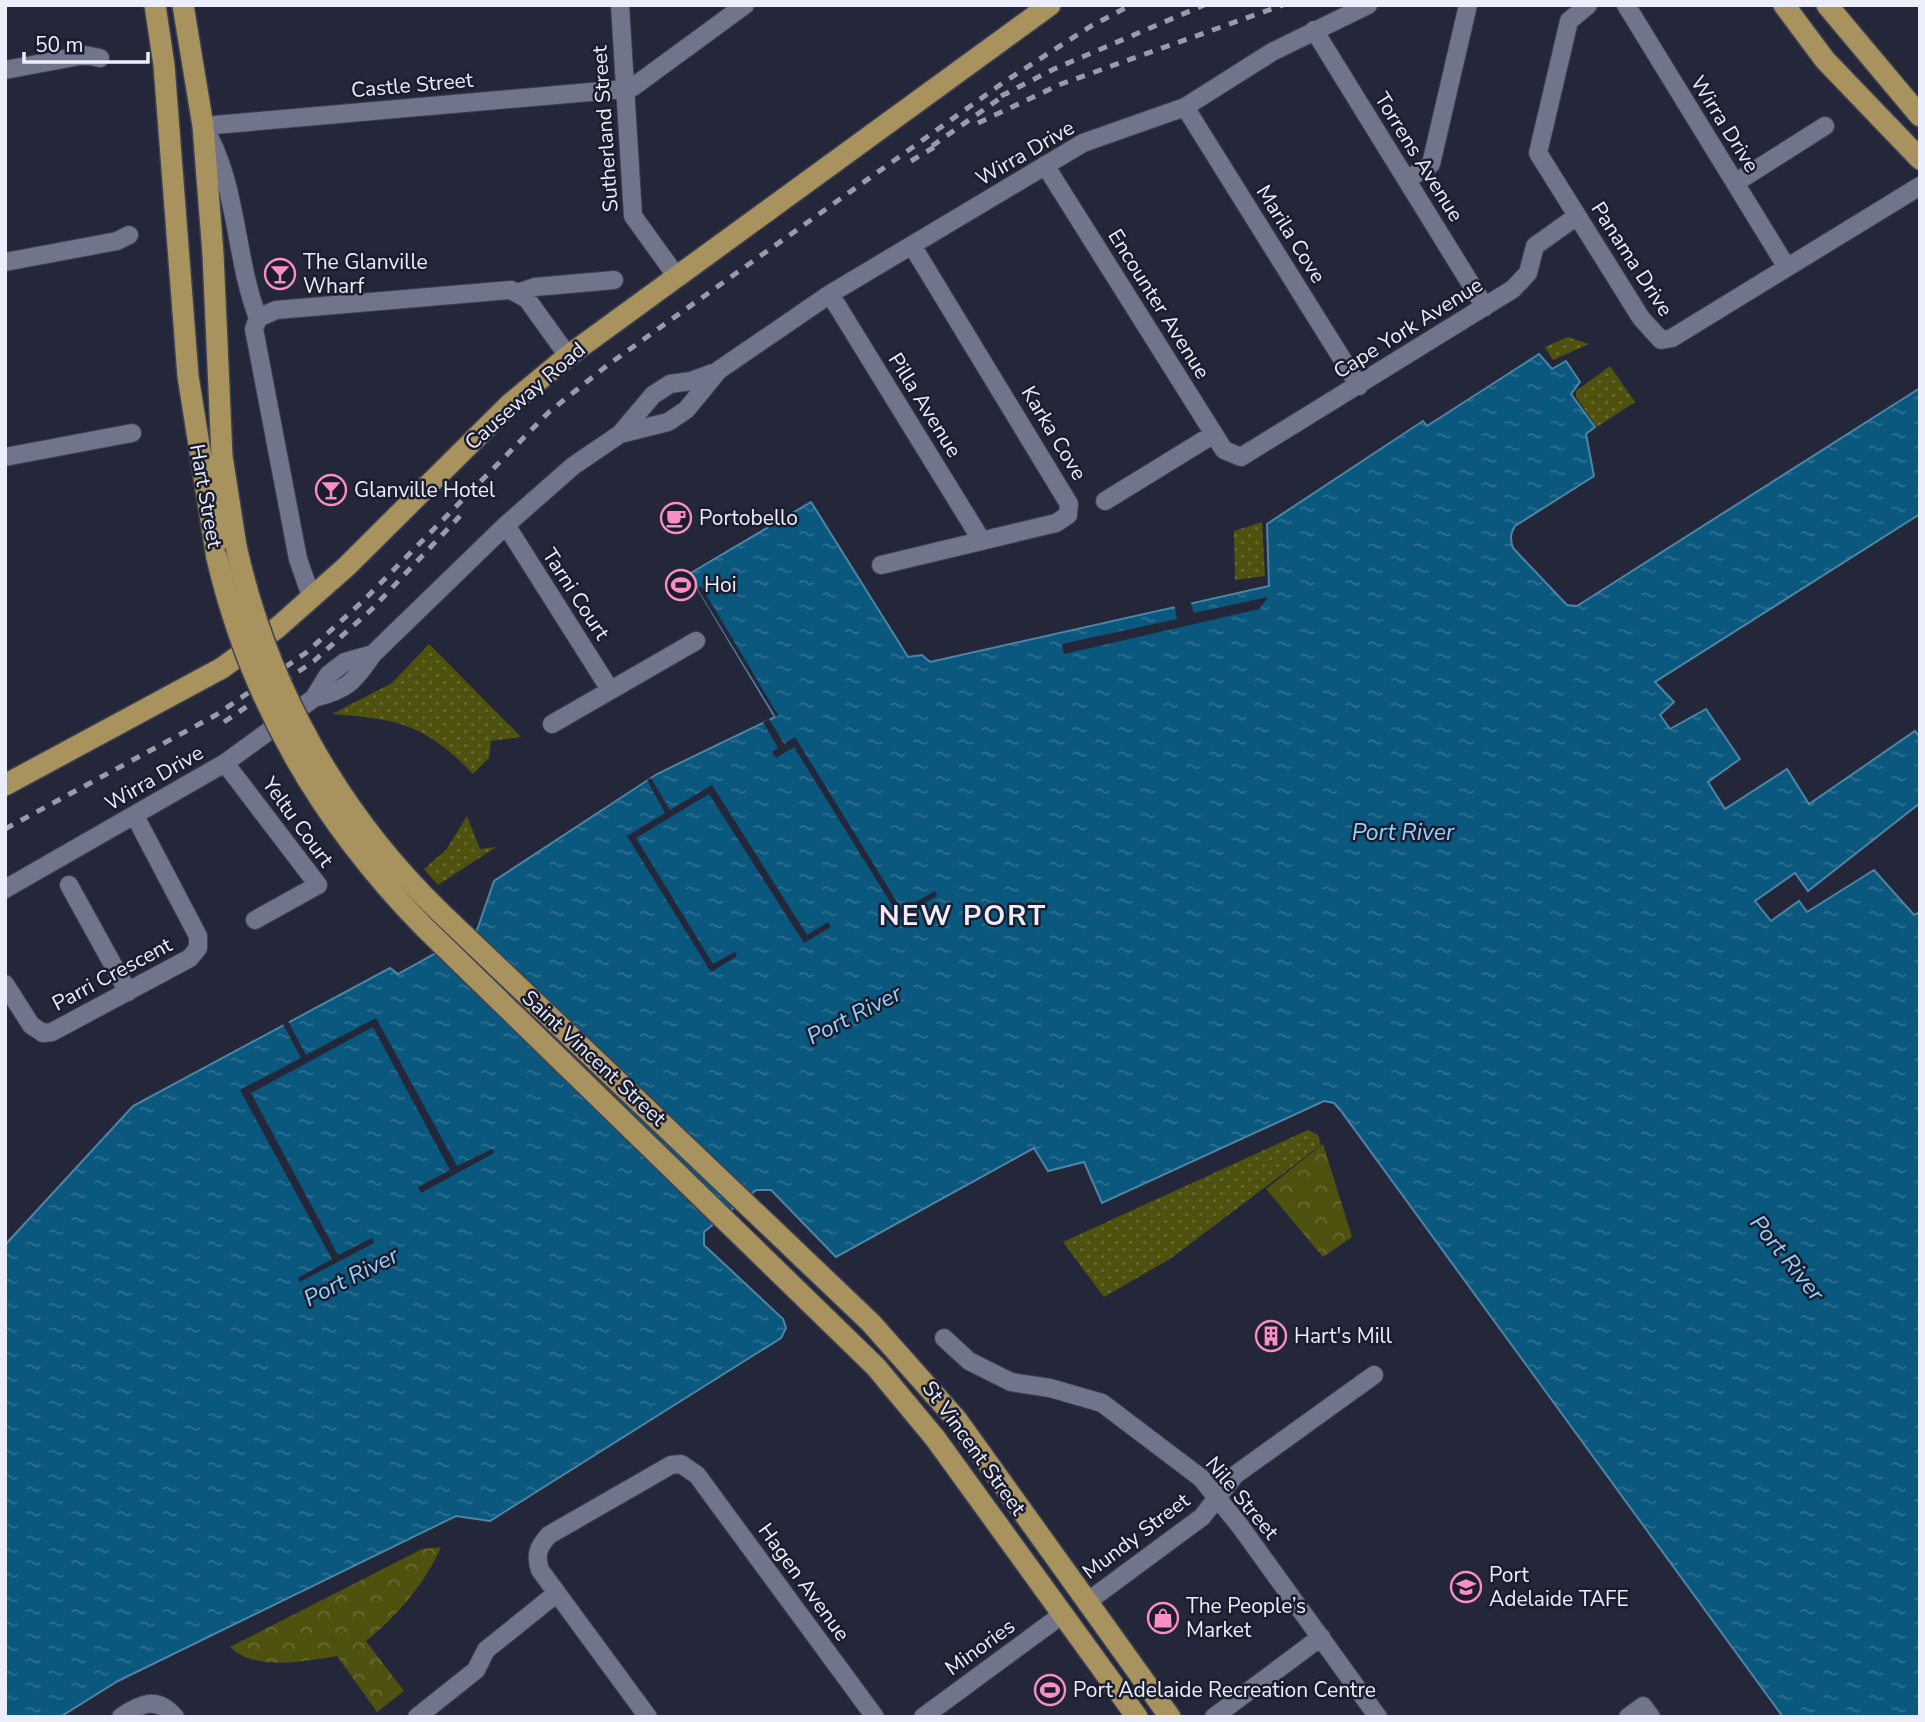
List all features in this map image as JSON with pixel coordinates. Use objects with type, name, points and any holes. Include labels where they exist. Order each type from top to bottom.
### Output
[{"type":"main road","name":"Hart Street","points":[[155,5],[163,65],[188,376],[217,558],[244,654],[287,750],[335,824],[390,893],[425,928]]},
{"type":"main road","name":"Hart Street","points":[[183,5],[202,126],[213,254],[222,456],[236,546],[267,656],[305,734],[352,812],[408,881],[440,912]]},
{"type":"main road","name":"Causeway Road","points":[[5,785],[222,668],[313,598],[510,404],[568,356],[1050,5]]},
{"type":"main road","points":[[1784,5],[1825,60],[1920,159]]},
{"type":"main road","points":[[1827,5],[1920,116]]},
{"type":"main road","name":"Saint Vincent Street","points":[[440,912],[749,1204]]},
{"type":"main road","name":"Saint Vincent Street","points":[[425,928],[727,1224]]},
{"type":"main road","name":"St Vincent Street","points":[[749,1204],[921,1375],[957,1420],[1170,1717]]},
{"type":"main road","name":"St Vincent Street","points":[[727,1224],[876,1367],[935,1438],[1138,1717]]},
{"type":"main road","points":[[1063,1614],[1087,1602]]},
{"type":"street","name":"Sutherland Street","points":[[620,5],[633,216],[677,277]]},
{"type":"street","points":[[624,89],[634,87],[745,5]]},
{"type":"street","name":"Wirra Drive","points":[[6,887],[226,763],[314,698],[328,674],[345,662],[373,654],[506,525],[573,466],[620,434],[661,389],[719,370],[830,294],[913,247],[1083,143],[1185,107],[1314,30],[1368,5]]},
{"type":"street","points":[[1407,180],[1431,164],[1468,5]]},
{"type":"street","name":"Panama Drive","points":[[1588,5],[1569,20],[1538,153],[1641,318],[1661,340],[1672,338],[1920,186]]},
{"type":"street","name":"Wirra Drive","points":[[1626,5],[1786,266]]},
{"type":"street","name":"Torrens Avenue","points":[[1314,30],[1485,307]]},
{"type":"street","points":[[5,70],[85,55],[100,58]]},
{"type":"street","name":"Castle Street","points":[[202,126],[624,89]]},
{"type":"street","name":"Marila Cove","points":[[1185,107],[1359,386]]},
{"type":"street","name":"Hart Street","points":[[202,126],[217,149],[248,290],[258,318],[254,329],[298,559],[313,598]]},
{"type":"street","points":[[1735,183],[1825,126]]},
{"type":"street","name":"Encounter Avenue","points":[[1045,165],[1224,450],[1241,457]]},
{"type":"street","name":"Cape York Avenue","points":[[1241,457],[1513,289],[1528,273],[1535,246],[1577,216]]},
{"type":"street","points":[[5,262],[117,241],[129,235]]},
{"type":"street","name":"Karka Cove","points":[[881,565],[1056,523],[1068,515],[1069,504],[913,247]]},
{"type":"street","points":[[517,293],[535,287],[614,279]]},
{"type":"street","points":[[258,318],[276,310],[500,289],[517,293],[527,299],[568,356]]},
{"type":"street","name":"Pilla Avenue","points":[[830,294],[982,541]]},
{"type":"street","name":"Wirra Drive","points":[[620,434],[668,422],[686,410],[719,370]]},
{"type":"street","points":[[5,457],[132,433]]},
{"type":"street","points":[[1105,501],[1214,434]]},
{"type":"street","name":"Tarni Court","points":[[506,525],[609,688]]},
{"type":"street","points":[[552,723],[609,688],[696,641]]},
{"type":"street","name":"Yeltu Court","points":[[226,763],[318,885],[254,920]]},
{"type":"street","name":"Parri Crescent","points":[[5,984],[31,1025],[43,1033],[52,1032],[190,958],[198,948],[198,936],[135,816]]},
{"type":"street","points":[[69,885],[128,992]]},
{"type":"street","name":"Nile Street","points":[[944,1338],[969,1361],[1011,1382],[1050,1388],[1102,1403],[1201,1479],[1378,1717]]},
{"type":"street","name":"Mundy Street","points":[[1087,1602],[1202,1517],[1235,1475],[1374,1375]]},
{"type":"street","name":"Hagen Avenue","points":[[557,1593],[536,1558],[540,1546],[549,1535],[671,1465],[681,1464],[697,1475],[875,1717]]},
{"type":"street","points":[[417,1717],[476,1670],[486,1650],[557,1593],[648,1717]]},
{"type":"street","name":"Minories","points":[[923,1717],[1063,1614]]},
{"type":"street","points":[[1214,1717],[1321,1637]]},
{"type":"street","points":[[121,1717],[150,1702],[162,1704],[175,1717]]},
{"type":"green space","points":[[1568,337],[1589,344],[1553,360],[1545,347]]},
{"type":"green space","points":[[1610,366],[1635,402],[1597,427],[1576,397],[1576,391]]},
{"type":"green space","points":[[1262,522],[1265,576],[1235,580],[1234,531]]},
{"type":"green space","points":[[429,644],[521,737],[491,741],[489,758],[473,774],[440,744],[409,727],[375,718],[332,714],[392,683]]},
{"type":"green space","points":[[467,816],[480,849],[496,847],[438,885],[424,869],[446,850]]},
{"type":"green space","points":[[1308,1130],[1318,1135],[1321,1145],[1170,1259],[1104,1297],[1063,1242]]},
{"type":"green space","points":[[1323,1144],[1352,1237],[1323,1257],[1266,1189]]},
{"type":"green space","points":[[441,1547],[427,1574],[409,1598],[389,1621],[366,1641],[404,1691],[377,1712],[337,1656],[296,1662],[267,1662],[253,1660],[230,1647],[422,1549]]},
{"type":"water","name":"Port River","points":[[1539,354],[1552,369],[1566,361],[1580,382],[1571,394],[1595,427],[1586,434],[1594,476],[1515,526],[1511,542],[1513,548],[1567,605],[1577,606],[1920,388],[1920,514],[1655,682],[1674,702],[1660,715],[1670,729],[1706,709],[1740,759],[1708,782],[1725,809],[1787,769],[1809,804],[1915,731],[1920,738],[1920,803],[1808,891],[1795,873],[1755,901],[1771,921],[1799,901],[1807,912],[1874,870],[1914,915],[1920,912],[1920,1717],[1783,1717],[1341,1111],[1334,1103],[1324,1101],[1102,1203],[1084,1162],[1048,1171],[1034,1148],[836,1257],[771,1190],[756,1190],[704,1232],[704,1245],[783,1319],[786,1328],[781,1338],[490,1521],[456,1516],[118,1681],[60,1717],[5,1717],[5,1245],[133,1106],[390,968],[398,974],[477,930],[494,881],[657,774],[775,717],[689,574],[811,502],[908,657],[922,655],[930,662],[1269,586],[1267,524],[1423,421],[1427,426]]},
{"type":"pier","points":[[701,586],[778,715],[776,717],[697,588]]},
{"type":"pier","points":[[1268,597],[1259,609],[1064,654],[1062,644],[1177,619],[1174,604],[1190,600],[1194,613]]},
{"type":"pier","points":[[769,719],[784,744],[795,737],[902,910],[935,891],[937,896],[900,918],[794,747],[776,758],[772,752],[778,748],[763,722]]},
{"type":"pier","points":[[651,778],[670,810],[712,785],[807,935],[828,922],[831,927],[804,943],[709,794],[636,838],[713,964],[735,952],[737,956],[711,972],[627,836],[665,813],[647,780]]},
{"type":"pier","points":[[376,1018],[457,1166],[492,1149],[494,1153],[421,1193],[418,1187],[450,1170],[373,1027],[251,1093],[338,1255],[372,1238],[374,1243],[300,1282],[298,1278],[332,1259],[240,1090],[301,1058],[282,1022],[287,1019],[306,1055]]},
{"type":"railway","points":[[5,829],[216,715],[307,652],[363,601],[549,412],[609,364],[1004,82],[1091,26],[1131,5]]},
{"type":"railway","points":[[1001,96],[1054,69],[1204,5]]},
{"type":"railway","points":[[978,123],[1061,84],[1283,5]]},
{"type":"railway","points":[[932,146],[1009,92]]},
{"type":"railway","points":[[911,161],[941,143]]},
{"type":"railway","points":[[224,722],[314,661],[371,610],[460,516]]},
{"type":"place","name":"The Glanville Wharf","points":[[280,274]]},
{"type":"place","name":"Glanville Hotel","points":[[331,490]]},
{"type":"place","name":"Portobello","points":[[676,518]]},
{"type":"place","name":"Hoi","points":[[681,585]]},
{"type":"place","name":"Hart's Mill","points":[[1271,1336]]},
{"type":"place","name":"Port Adelaide TAFE","points":[[1466,1587]]},
{"type":"place","name":"The People’s Market","points":[[1163,1618]]},
{"type":"place","name":"Port Adelaide Recreation Centre","points":[[1050,1690]]},
{"type":"district","name":"NEW PORT","points":[[963,916]]}]
